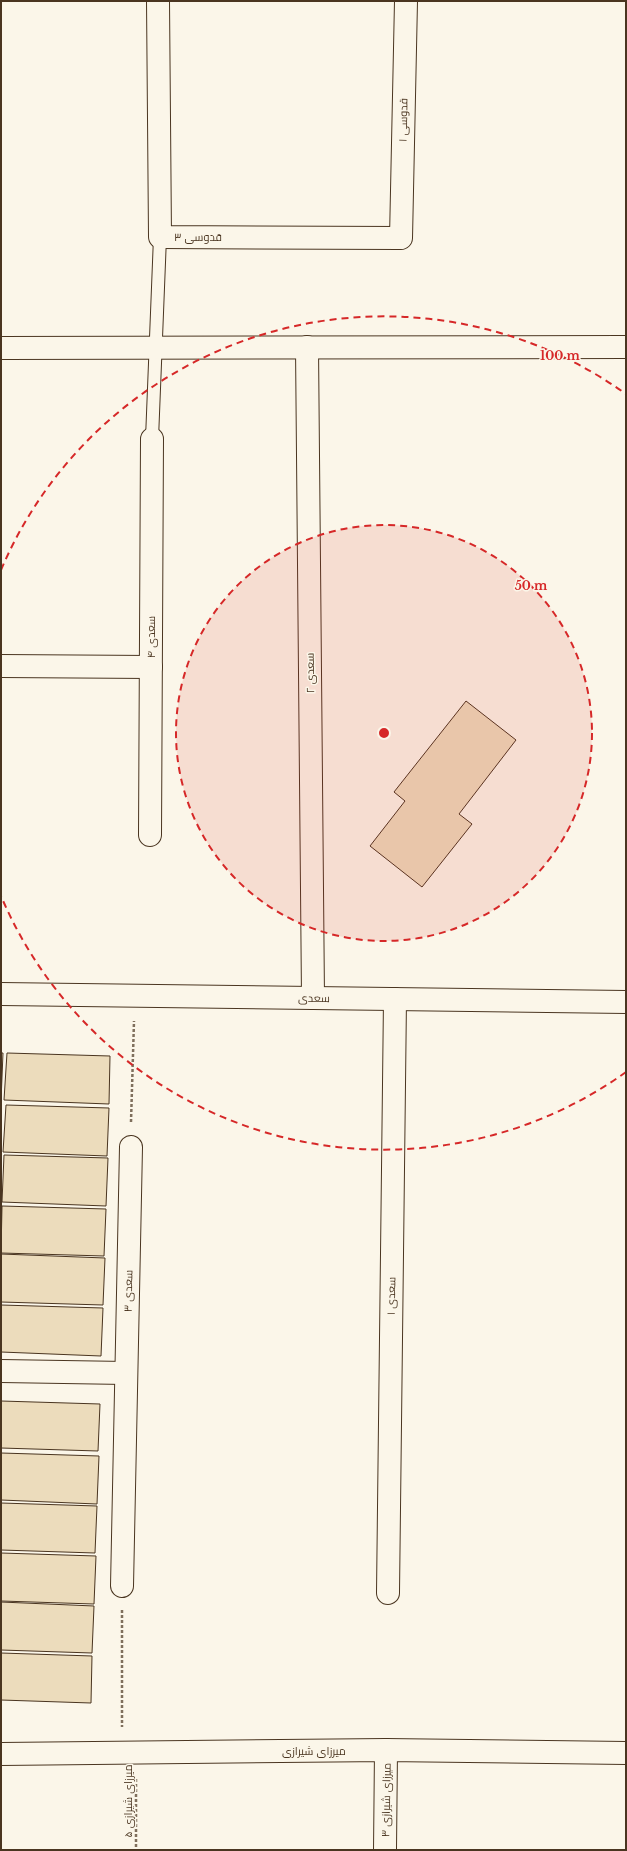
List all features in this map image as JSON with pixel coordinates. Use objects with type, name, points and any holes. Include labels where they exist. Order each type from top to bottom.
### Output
[{"type":"street","name":"قدوسی ۳","points":[[158,1],[160,237],[401,238]]},
{"type":"street","name":"قدوسی ۱","points":[[401,238],[406,1]]},
{"type":"street","name":"سعدی ۲","points":[[307,347],[314,998]]},
{"type":"street","points":[[1,348],[626,347]]},
{"type":"street","name":"سعدی ۴","points":[[150,835],[152,439]]},
{"type":"street","points":[[1,666],[151,667]]},
{"type":"street","name":"سعدی","points":[[1,994],[626,1002]]},
{"type":"street","name":"سعدی ۱","points":[[388,1593],[395,999]]},
{"type":"street","name":"سعدی ۳","points":[[122,1586],[131,1147]]},
{"type":"street","points":[[1,1371],[126,1373]]},
{"type":"street","name":"میرزای شیرازی","points":[[1,1754],[386,1750],[626,1753]]},
{"type":"street","name":"میرزای شیرازی ۳","points":[[385,1850],[386,1750]]},
{"type":"lane","points":[[152,439],[160,237]]},
{"type":"path","points":[[131,1147],[135,996]]},
{"type":"path","name":"میرزای شیرازی ۵","points":[[122,1586],[129,1753],[136,1850]]},
{"type":"building","points":[[466,701],[516,740],[459,814],[472,824],[422,887],[370,846],[405,801],[394,792]]},
{"type":"building","points":[[1,1053],[3,1053],[1,1101]]},
{"type":"building","points":[[7,1053],[110,1056],[109,1104],[4,1100]]},
{"type":"building","points":[[6,1105],[109,1108],[107,1156],[3,1152]]},
{"type":"building","points":[[4,1155],[108,1158],[106,1206],[2,1202]]},
{"type":"building","points":[[2,1206],[106,1209],[104,1256],[1,1253]]},
{"type":"building","points":[[1,1254],[105,1258],[103,1305],[1,1302]]},
{"type":"building","points":[[1,1305],[103,1308],[101,1356],[1,1352]]},
{"type":"building","points":[[1,1401],[100,1404],[98,1451],[1,1448]]},
{"type":"building","points":[[1,1453],[99,1456],[97,1504],[1,1500]]},
{"type":"building","points":[[1,1503],[97,1506],[95,1553],[1,1550]]},
{"type":"building","points":[[1,1553],[96,1556],[94,1604],[1,1601]]},
{"type":"building","points":[[1,1602],[94,1606],[92,1653],[1,1650]]},
{"type":"building","points":[[1,1653],[92,1656],[91,1703],[1,1700]]}]
